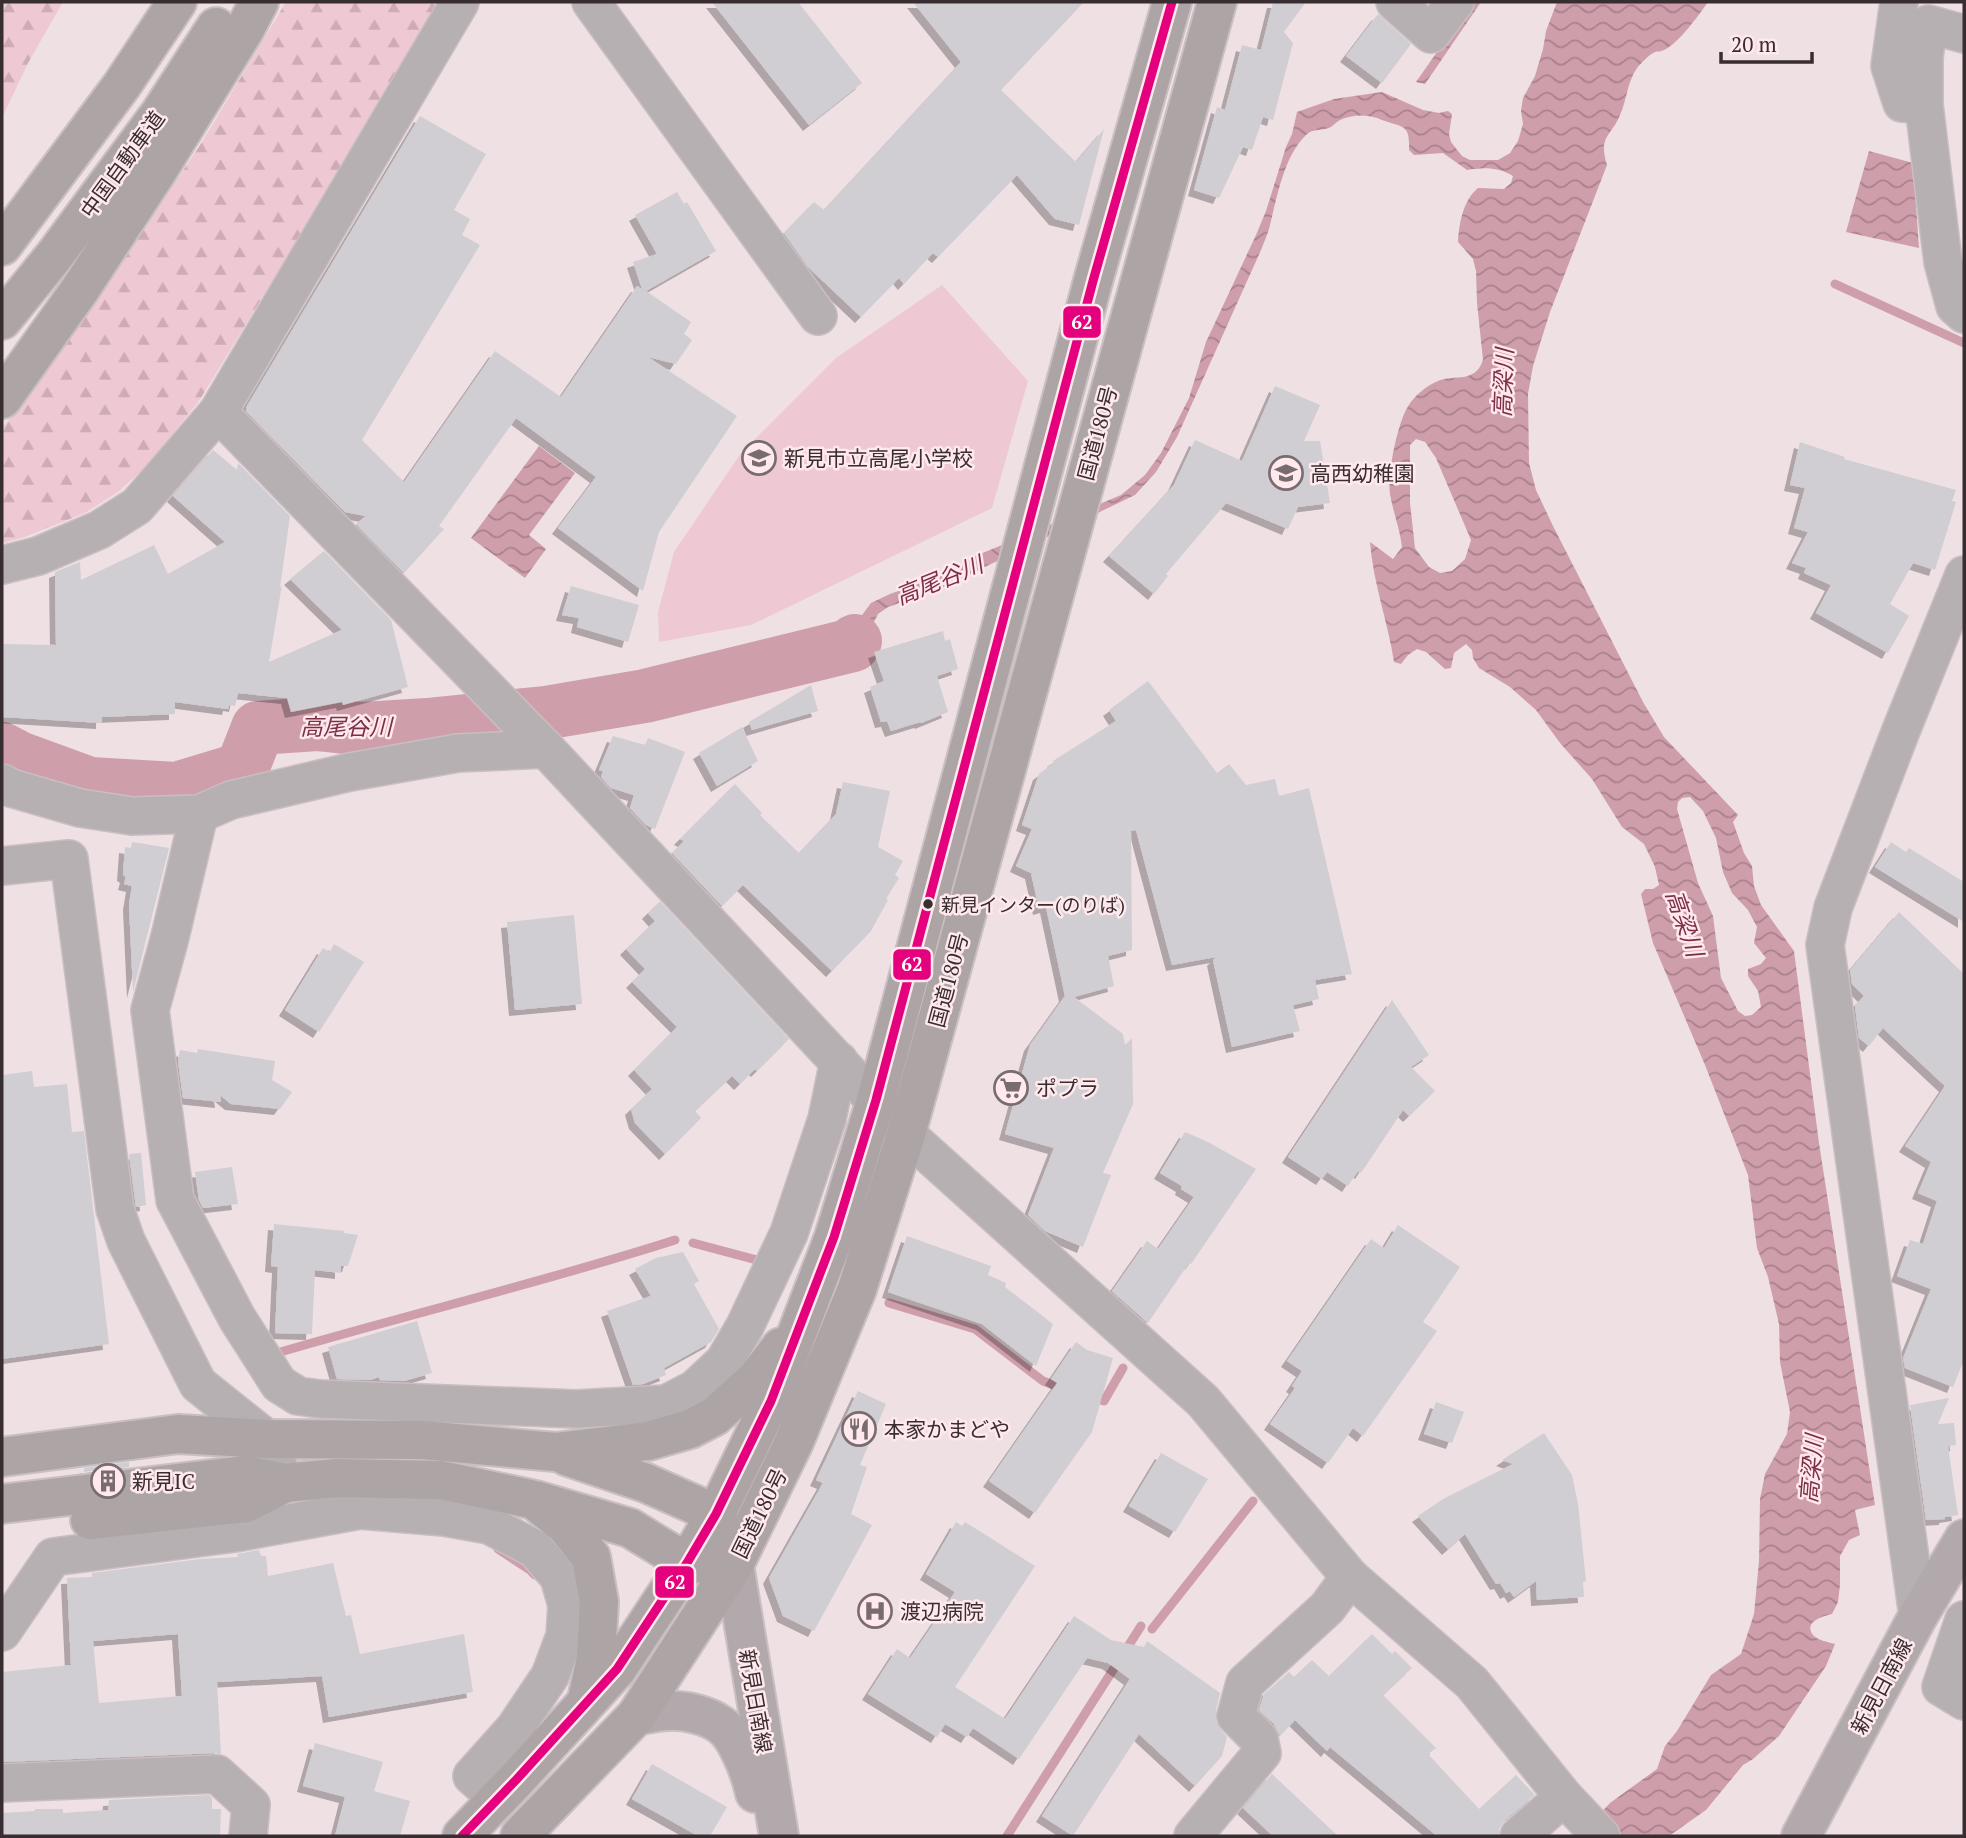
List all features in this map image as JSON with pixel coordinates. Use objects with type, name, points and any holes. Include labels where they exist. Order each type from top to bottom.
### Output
[{"type":"highway","points":[[2,246],[122,85],[177,2]]},
{"type":"highway","name":"中国自動車道","points":[[2,320],[161,111],[233,2]]},
{"type":"highway","points":[[2,399],[101,258],[245,29],[259,2]]},
{"type":"highway","name":"国道180号","points":[[462,1836],[617,1669],[716,1514],[771,1401],[803,1320],[834,1237],[876,1100],[1093,281],[1172,2]]},
{"type":"highway","name":"国道180号","points":[[520,1836],[636,1716],[734,1565],[794,1442],[857,1289],[906,1134],[1217,2]]},
{"type":"highway","points":[[2,1457],[178,1434],[267,1439],[422,1440],[555,1452],[648,1441],[690,1429],[715,1416],[756,1379],[803,1320]]},
{"type":"highway","points":[[2,1483],[191,1455],[267,1439]]},
{"type":"highway","points":[[2,1504],[245,1475],[285,1483],[337,1478],[441,1480],[535,1500],[630,1528],[687,1563],[734,1565],[716,1514],[646,1483],[555,1452]]},
{"type":"highway","points":[[2,1531],[246,1503],[285,1483]]},
{"type":"highway","points":[[535,1500],[565,1525],[591,1557],[599,1602],[597,1658],[587,1702]]},
{"type":"main road","name":"新見日南線","points":[[1801,1836],[1918,1616],[1964,1539]]},
{"type":"main road","name":"新見日南線","points":[[734,1565],[779,1836]]},
{"type":"main road","points":[[636,1716],[668,1711],[692,1713],[722,1726],[739,1749],[752,1779],[763,1836]]},
{"type":"street","points":[[2,565],[38,556],[99,530],[137,506],[218,412],[460,2]]},
{"type":"street","points":[[591,2],[818,316]]},
{"type":"street","points":[[1395,2],[1431,34],[1455,2]]},
{"type":"street","points":[[1899,2],[1890,66],[1902,103],[1924,105]]},
{"type":"street","points":[[1964,34],[1928,24],[1924,58],[1924,105],[1943,262],[1955,306],[1964,314]]},
{"type":"street","points":[[218,412],[537,742],[906,1134],[1203,1401],[1350,1577],[1472,1683],[1564,1797],[1601,1836]]},
{"type":"street","points":[[1918,1616],[1825,945],[1838,895],[1964,575]]},
{"type":"street","points":[[2,783],[80,808],[132,816],[199,814],[231,800],[350,772],[537,742]]},
{"type":"street","points":[[199,814],[150,1010],[174,1200],[237,1318],[279,1384],[298,1396],[576,1409],[666,1404],[695,1390],[724,1362],[745,1326],[789,1233],[827,1119],[839,1061]]},
{"type":"street","points":[[2,866],[69,859],[115,1209],[125,1241],[198,1384],[267,1439],[285,1483]]},
{"type":"street","points":[[2,1632],[53,1557],[234,1533],[360,1510],[444,1517],[489,1525],[536,1549],[559,1577],[567,1605],[565,1636],[550,1676],[515,1728],[472,1776],[498,1799]]},
{"type":"street","points":[[1193,1836],[1262,1753],[1259,1739],[1236,1716],[1245,1683],[1326,1608],[1350,1577]]},
{"type":"street","points":[[1964,1620],[1941,1687],[1964,1701]]},
{"type":"street","points":[[2,1783],[217,1774],[251,1805],[248,1836]]},
{"type":"street","points":[[1519,1836],[1564,1797]]},
{"type":"green space","points":[[2,2],[63,2],[28,63],[2,118]]},
{"type":"green space","points":[[286,2],[443,2],[199,401],[147,466],[118,492],[85,513],[2,543],[2,429],[105,288],[202,142]]},
{"type":"green space","points":[[942,285],[1028,381],[992,508],[751,625],[659,642],[658,612],[674,552],[741,453],[836,358]]},
{"type":"water","points":[[1472,2],[1481,2],[1425,84],[1416,82]]},
{"type":"water","name":"高梁川","points":[[1557,2],[1708,2],[1676,42],[1651,54],[1637,68],[1620,115],[1605,142],[1607,165],[1550,312],[1533,366],[1528,394],[1529,463],[1536,490],[1553,526],[1643,702],[1664,737],[1738,815],[1733,822],[1744,853],[1752,866],[1754,886],[1761,905],[1794,951],[1819,1143],[1875,1505],[1855,1510],[1860,1535],[1849,1540],[1840,1556],[1838,1602],[1832,1614],[1815,1620],[1810,1627],[1815,1637],[1835,1644],[1826,1666],[1779,1736],[1743,1765],[1706,1810],[1669,1836],[1579,1836],[1610,1803],[1657,1769],[1665,1746],[1711,1675],[1741,1654],[1754,1614],[1759,1561],[1760,1499],[1765,1474],[1787,1434],[1790,1412],[1780,1362],[1779,1324],[1768,1277],[1757,1248],[1748,1175],[1653,943],[1641,894],[1645,889],[1653,889],[1659,885],[1655,867],[1644,844],[1622,827],[1592,779],[1560,743],[1536,710],[1510,687],[1479,668],[1472,650],[1466,644],[1454,653],[1451,668],[1445,669],[1426,652],[1417,649],[1401,664],[1394,662],[1370,542],[1393,559],[1402,547],[1389,486],[1396,439],[1409,406],[1419,393],[1433,383],[1470,375],[1479,368],[1483,360],[1476,271],[1473,259],[1458,242],[1459,228],[1465,206],[1478,188],[1504,189],[1511,183],[1513,176],[1491,168],[1467,170],[1443,153],[1414,155],[1409,150],[1408,135],[1404,128],[1372,117],[1350,117],[1331,127],[1309,133],[1298,144],[1287,165],[1261,250],[1177,437],[1156,472],[1135,495],[939,589],[888,607],[878,614],[863,650],[790,669],[779,650],[838,638],[850,631],[871,603],[954,571],[973,557],[1121,495],[1145,475],[1161,453],[1189,398],[1206,342],[1266,211],[1297,112],[1334,99],[1382,92],[1423,110],[1439,113],[1448,111],[1452,114],[1449,134],[1451,142],[1462,156],[1470,160],[1498,160],[1510,153],[1518,141],[1523,124],[1523,98],[1535,76],[1546,31]],"holes":[[[1416,439],[1425,442],[1436,458],[1471,540],[1465,559],[1452,571],[1440,573],[1429,567],[1415,548],[1410,503],[1410,445]],[[1690,797],[1703,811],[1716,838],[1723,872],[1732,893],[1748,910],[1757,927],[1754,943],[1766,958],[1761,964],[1748,969],[1748,976],[1758,991],[1761,1007],[1752,1015],[1745,1016],[1738,1011],[1721,978],[1713,916],[1698,883],[1677,809],[1682,798]]]},
{"type":"water","points":[[1869,151],[1913,163],[1919,248],[1846,232]]},
{"type":"water","points":[[539,446],[575,473],[529,535],[546,549],[525,578],[471,538]]},
{"type":"building","points":[[712,2],[798,2],[862,83],[809,125]]},
{"type":"building","points":[[913,2],[1084,2],[1001,90],[1076,162],[1104,129],[1079,225],[1055,219],[1017,175],[938,257],[933,253],[904,284],[899,278],[861,317],[808,267],[784,233],[814,202],[824,210],[961,62]]},
{"type":"building","points":[[1273,2],[1306,2],[1284,32],[1293,43],[1273,120],[1263,117],[1252,150],[1243,147],[1219,198],[1194,190],[1217,107],[1225,110],[1242,45],[1261,50]]},
{"type":"building","points":[[1378,14],[1411,44],[1382,83],[1346,56]]},
{"type":"building","points":[[420,116],[486,154],[454,210],[470,219],[462,235],[480,245],[362,440],[404,482],[495,351],[561,397],[637,286],[642,289],[633,262],[657,254],[635,215],[677,192],[684,204],[687,202],[716,251],[646,291],[691,322],[684,334],[692,340],[676,364],[648,357],[737,416],[659,532],[643,591],[558,528],[596,477],[516,418],[439,526],[444,529],[404,573],[356,524],[366,516],[345,512],[246,411]]},
{"type":"building","points":[[1275,386],[1320,405],[1304,441],[1320,441],[1330,503],[1298,507],[1288,529],[1226,503],[1166,574],[1168,576],[1154,594],[1109,556],[1174,485],[1195,440],[1242,461]]},
{"type":"building","points":[[1800,442],[1845,457],[1844,459],[1956,490],[1952,501],[1956,502],[1935,570],[1913,563],[1890,604],[1909,616],[1888,653],[1816,613],[1831,585],[1804,573],[1806,568],[1792,563],[1808,532],[1794,528],[1805,488],[1790,485]]},
{"type":"building","points":[[213,450],[237,470],[238,463],[290,516],[269,662],[342,630],[290,579],[324,551],[391,620],[408,687],[343,705],[342,702],[291,712],[287,698],[238,693],[235,706],[229,705],[228,709],[175,702],[175,714],[102,717],[102,723],[2,717],[2,644],[56,645],[55,572],[80,562],[81,580],[154,545],[168,574],[225,542],[173,496]]},
{"type":"building","points":[[571,586],[639,605],[628,642],[577,627],[579,618],[562,615]]},
{"type":"building","points":[[943,631],[945,641],[950,639],[958,669],[937,676],[948,712],[891,731],[887,721],[881,722],[870,687],[884,681],[874,652]]},
{"type":"building","points":[[1148,681],[1217,773],[1229,764],[1246,785],[1275,779],[1279,796],[1309,788],[1352,974],[1315,980],[1319,999],[1293,1005],[1300,1031],[1232,1047],[1213,960],[1216,957],[1172,965],[1136,830],[1131,831],[1132,950],[1108,956],[1114,986],[1074,997],[1123,1034],[1125,1045],[1132,1038],[1133,1104],[1103,1173],[1111,1175],[1083,1247],[1045,1231],[1028,1215],[1054,1148],[1005,1134],[1030,1045],[1065,996],[1046,907],[1039,909],[1031,873],[1016,866],[1032,829],[1022,825],[1039,774],[1054,763],[1053,761],[1116,721],[1109,710]]},
{"type":"building","points":[[811,685],[818,711],[752,730],[749,722]]},
{"type":"building","points":[[742,727],[758,761],[717,786],[699,753]]},
{"type":"building","points":[[613,736],[645,745],[648,738],[685,752],[655,829],[646,825],[630,808],[634,795],[611,788],[601,777],[603,771],[599,770]]},
{"type":"building","points":[[843,782],[890,791],[878,847],[903,861],[895,875],[899,878],[871,931],[832,971],[743,885],[722,906],[672,853],[684,841],[680,839],[735,784],[762,813],[760,815],[799,853],[836,814]]},
{"type":"building","points":[[132,842],[169,848],[133,992],[129,904],[132,886],[124,884],[126,877],[123,875],[125,847],[131,848]]},
{"type":"building","points":[[1891,842],[1906,852],[1909,848],[1964,882],[1964,922],[1875,867]]},
{"type":"building","points":[[660,901],[789,1039],[740,1084],[732,1076],[695,1111],[701,1118],[665,1154],[635,1123],[631,1109],[652,1089],[634,1070],[677,1027],[632,982],[645,969],[626,949],[655,921],[648,913]]},
{"type":"building","points":[[1899,912],[1964,974],[1964,1360],[1953,1387],[1905,1368],[1903,1358],[1931,1289],[1897,1276],[1910,1240],[1923,1244],[1937,1201],[1918,1193],[1931,1162],[1905,1146],[1945,1086],[1883,1028],[1869,1046],[1859,1038],[1855,1006],[1864,996],[1852,984],[1850,970]]},
{"type":"building","points":[[574,915],[582,1004],[515,1010],[507,922]]},
{"type":"building","points":[[334,944],[364,962],[319,1032],[285,1010],[323,948],[330,952]]},
{"type":"building","points":[[1392,1000],[1429,1055],[1411,1067],[1435,1091],[1409,1116],[1403,1110],[1361,1173],[1358,1171],[1348,1186],[1327,1172],[1322,1179],[1288,1157]]},
{"type":"building","points":[[198,1049],[275,1061],[272,1080],[292,1092],[280,1109],[231,1104],[220,1095],[221,1102],[183,1098],[178,1061],[180,1050],[197,1053]]},
{"type":"building","points":[[32,1071],[34,1087],[67,1084],[72,1132],[84,1131],[109,1344],[2,1359],[2,1075]]},
{"type":"building","points":[[1185,1132],[1256,1169],[1148,1323],[1112,1291],[1147,1241],[1158,1249],[1194,1197],[1160,1173]]},
{"type":"building","points":[[141,1153],[146,1205],[136,1207],[129,1154]]},
{"type":"building","points":[[232,1167],[238,1204],[203,1208],[199,1200],[195,1172]]},
{"type":"building","points":[[274,1224],[344,1231],[358,1235],[348,1266],[341,1266],[341,1273],[315,1270],[312,1334],[275,1333],[278,1267],[271,1266]]},
{"type":"building","points":[[1398,1225],[1460,1267],[1423,1322],[1437,1331],[1363,1436],[1353,1428],[1328,1463],[1270,1424],[1295,1388],[1292,1386],[1302,1371],[1287,1361],[1371,1239],[1384,1248]]},
{"type":"building","points":[[907,1236],[991,1266],[988,1275],[1006,1283],[1005,1287],[1053,1324],[1036,1366],[982,1324],[888,1292]]},
{"type":"building","points":[[683,1252],[699,1281],[694,1284],[719,1329],[711,1342],[664,1368],[666,1375],[633,1385],[607,1311],[651,1296],[635,1269],[656,1258]]},
{"type":"building","points":[[417,1321],[432,1373],[404,1381],[380,1380],[379,1377],[370,1380],[337,1379],[328,1347]]},
{"type":"building","points":[[1076,1342],[1087,1350],[1113,1358],[1092,1432],[1035,1513],[989,1481],[1057,1383],[1051,1379]]},
{"type":"building","points":[[858,1391],[886,1404],[860,1465],[867,1467],[851,1514],[872,1525],[814,1631],[783,1616],[769,1578],[823,1483],[816,1480]]},
{"type":"building","points":[[1949,1398],[1938,1424],[1954,1423],[1956,1445],[1948,1446],[1958,1515],[1926,1520],[1910,1405]]},
{"type":"building","points":[[1436,1402],[1464,1412],[1452,1443],[1424,1434]]},
{"type":"building","points":[[1544,1433],[1572,1475],[1578,1504],[1586,1581],[1583,1582],[1584,1597],[1537,1600],[1536,1581],[1514,1597],[1510,1591],[1506,1593],[1500,1583],[1496,1584],[1465,1534],[1448,1549],[1418,1516],[1443,1499],[1513,1464],[1502,1460]]},
{"type":"building","points":[[1161,1453],[1208,1479],[1175,1532],[1129,1506]]},
{"type":"building","points":[[129,1462],[129,1467],[84,1472],[84,1468]]},
{"type":"building","points":[[956,1522],[962,1526],[965,1522],[1035,1566],[955,1687],[1005,1719],[1074,1616],[1111,1640],[1144,1647],[1147,1641],[1220,1693],[1216,1721],[1227,1737],[1222,1756],[1195,1786],[1139,1734],[1073,1836],[1042,1816],[1130,1679],[1108,1663],[1087,1658],[1019,1759],[973,1728],[967,1737],[945,1724],[937,1737],[868,1694],[897,1649],[910,1658],[955,1592],[926,1574]]},
{"type":"building","points":[[259,1550],[261,1556],[266,1556],[268,1576],[333,1563],[346,1616],[351,1615],[360,1654],[464,1634],[473,1692],[329,1717],[322,1676],[217,1682],[221,1755],[216,1753],[2,1762],[2,1672],[71,1665],[67,1578],[92,1577],[92,1573],[200,1559],[238,1557],[237,1554]],"holes":[[[178,1634],[182,1696],[99,1703],[93,1641]]]},
{"type":"building","points":[[1372,1634],[1392,1654],[1395,1651],[1412,1668],[1383,1695],[1436,1748],[1428,1754],[1479,1809],[1516,1775],[1535,1795],[1505,1820],[1499,1829],[1499,1836],[1437,1836],[1330,1747],[1327,1751],[1295,1720],[1280,1736],[1274,1724],[1259,1710],[1264,1694],[1289,1672],[1294,1677],[1312,1660],[1329,1676]]},
{"type":"building","points":[[315,1743],[383,1762],[374,1791],[410,1801],[400,1836],[335,1836],[345,1797],[303,1786]]},
{"type":"building","points":[[652,1764],[727,1807],[710,1836],[698,1836],[632,1799]]},
{"type":"building","points":[[1272,1774],[1338,1836],[1273,1836],[1243,1808]]},
{"type":"building","points":[[209,1795],[212,1798],[212,1809],[221,1809],[220,1836],[2,1836],[2,1813],[35,1809],[63,1809],[63,1813],[108,1810],[109,1800]]},
{"type":"waterway","points":[[1835,284],[1964,343]]},
{"type":"waterway","name":"高尾谷川","points":[[2,749],[90,784],[176,789],[242,769],[258,728],[317,724],[363,729],[545,713],[645,696],[853,645],[855,641]]},
{"type":"waterway","points":[[277,1353],[675,1240]]},
{"type":"waterway","points":[[693,1243],[764,1262]]},
{"type":"waterway","points":[[889,1303],[975,1329],[1043,1381],[1064,1389]]},
{"type":"waterway","points":[[1090,1397],[1104,1401],[1123,1368]]},
{"type":"waterway","points":[[1152,1629],[1253,1501]]},
{"type":"waterway","points":[[498,1549],[535,1575]]},
{"type":"waterway","points":[[1007,1836],[1141,1626]]},
{"type":"transit line","name":"62","points":[[462,1836],[617,1669],[716,1514],[771,1401],[834,1237],[876,1100],[1093,281],[1172,2]]},
{"type":"place","name":"新見市立高尾小学校","points":[[759,458]]},
{"type":"place","name":"高西幼稚園","points":[[1286,473]]},
{"type":"place","name":"新見インター(のりば)","points":[[928,904]]},
{"type":"place","name":"ポプラ","points":[[1011,1088]]},
{"type":"place","name":"本家かまどや","points":[[859,1429]]},
{"type":"place","name":"新見IC","points":[[108,1481]]},
{"type":"place","name":"渡辺病院","points":[[875,1611]]}]
